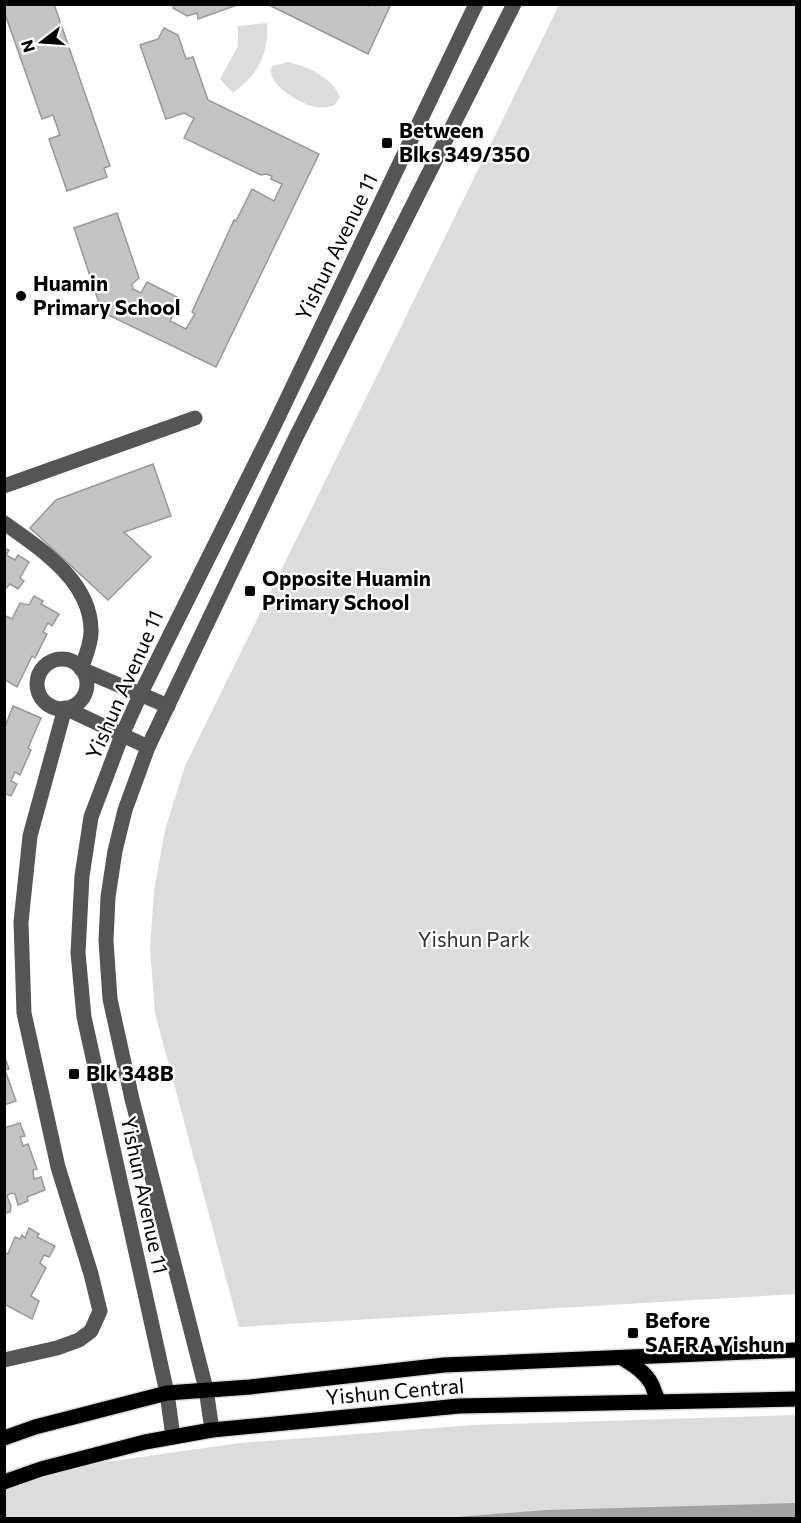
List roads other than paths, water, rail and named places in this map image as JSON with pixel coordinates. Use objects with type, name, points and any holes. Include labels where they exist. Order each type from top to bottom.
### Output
[{"type":"main road","name":"Yishun Central","points":[[4,1438],[35,1427],[167,1393],[250,1387],[444,1365],[796,1350]]},
{"type":"main road","points":[[621,1358],[640,1369],[652,1384],[656,1398],[660,1401]]},
{"type":"main road","name":"Yishun Central","points":[[4,1482],[41,1469],[146,1442],[212,1430],[459,1406],[796,1399]]},
{"type":"street","name":"Yishun Avenue 11","points":[[173,1437],[167,1393],[84,1017],[78,953],[82,876],[92,817],[122,735],[141,693],[273,428],[476,4]]},
{"type":"street","name":"Yishun Avenue 11","points":[[212,1430],[206,1389],[132,1099],[110,999],[106,941],[108,897],[125,810],[148,747],[294,439],[514,4]]},
{"type":"street","points":[[4,486],[195,418]]},
{"type":"street","points":[[4,523],[41,549],[68,575],[85,599],[92,633],[81,669],[87,683],[83,697],[72,707],[65,708]]},
{"type":"street","points":[[148,747],[65,708],[49,705],[42,699],[37,683],[39,674],[44,667],[59,659],[67,660],[81,669],[168,706]]},
{"type":"street","points":[[4,1360],[57,1348],[79,1340],[91,1331],[100,1311],[92,1274],[58,1167],[24,1013],[21,922],[30,836],[65,708]]},
{"type":"place","name":"Between Blks 349/350","points":[[387,143]]},
{"type":"place","name":"Huamin Primary School","points":[[21,296]]},
{"type":"place","name":"Opposite Huamin Primary School","points":[[250,591]]},
{"type":"place","name":"Blk 348B","points":[[74,1074]]},
{"type":"place","name":"Before SAFRA Yishun","points":[[633,1333]]},
{"type":"park label","name":"Yishun Park","points":[[474,940]]}]
